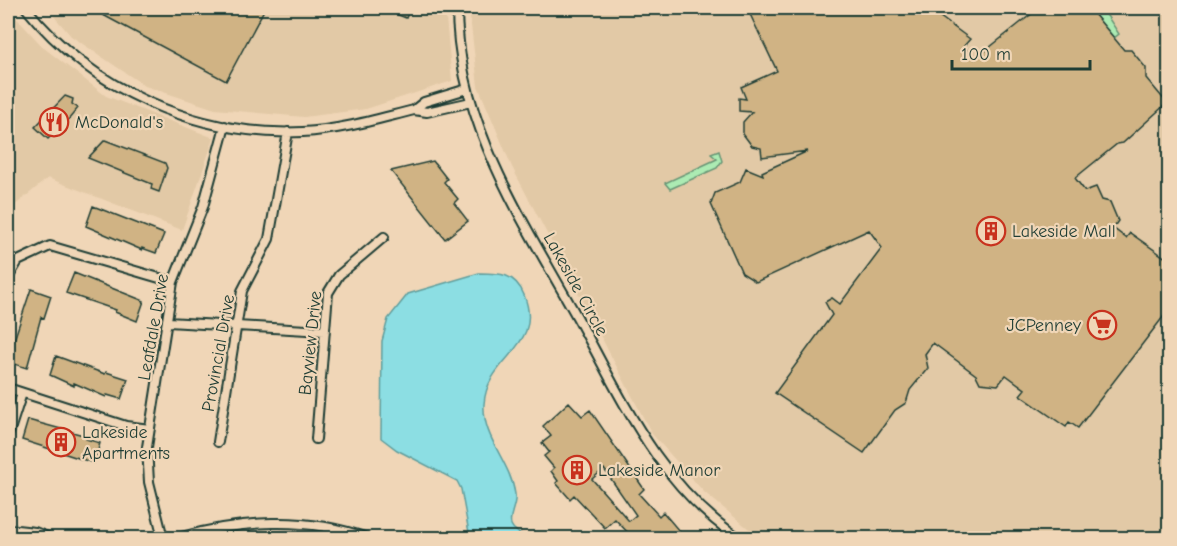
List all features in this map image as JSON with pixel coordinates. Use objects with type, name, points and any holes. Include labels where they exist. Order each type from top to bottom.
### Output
[{"type":"street","points":[[26,8],[62,46],[107,81],[165,110],[225,126],[288,132],[350,126],[414,110],[427,112],[471,102]]},
{"type":"street","name":"Lakeside Circle","points":[[457,8],[459,44],[467,89],[484,141],[502,181],[650,448],[690,499],[739,538]]},
{"type":"street","points":[[414,110],[424,102],[467,89]]},
{"type":"street","name":"Leafdale Drive","points":[[163,538],[147,462],[150,429],[173,282],[203,207],[225,126]]},
{"type":"street","name":"Provincial Drive","points":[[218,442],[242,291],[269,239],[288,132]]},
{"type":"street","name":"Bayview Drive","points":[[316,439],[328,293],[332,282],[384,237]]},
{"type":"street","points":[[8,278],[18,261],[50,246],[173,282]]},
{"type":"street","points":[[168,322],[324,331]]},
{"type":"street","points":[[8,388],[126,426],[150,429]]},
{"type":"street","points":[[8,436],[22,393]]},
{"type":"street","points":[[177,538],[230,526],[267,522],[317,525],[367,538]]},
{"type":"street","points":[[8,529],[35,532],[50,538]]},
{"type":"shaded area","points":[[47,8],[445,8],[452,81],[366,109],[304,117],[215,109],[145,86],[71,36]]},
{"type":"shaded area","name":"Lakeside Mall","points":[[469,8],[1169,8],[1169,538],[760,538],[704,492],[652,434],[512,167],[478,86]]},
{"type":"shaded area","points":[[8,9],[44,48],[106,96],[214,138],[182,230],[48,178],[8,211]]},
{"type":"green space","points":[[1089,8],[1102,8],[1119,34],[1114,38]]},
{"type":"green space","points":[[719,151],[722,161],[717,168],[670,189],[665,183],[717,159],[711,154]]},
{"type":"water","points":[[479,273],[500,274],[516,282],[524,295],[528,313],[527,328],[521,340],[494,374],[487,388],[484,404],[487,428],[508,471],[515,494],[511,524],[513,529],[530,538],[470,538],[461,489],[457,481],[397,450],[381,438],[382,341],[388,319],[408,294]]},
{"type":"building","points":[[90,8],[265,8],[226,81]]},
{"type":"building","points":[[381,8],[410,8],[406,18]]},
{"type":"building","name":"Lakeside Mall","points":[[753,8],[928,8],[970,39],[964,46],[975,59],[1039,8],[1089,8],[1124,50],[1131,50],[1146,68],[1146,78],[1167,103],[1123,143],[1117,144],[1075,178],[1085,191],[1096,187],[1102,200],[1110,202],[1118,221],[1113,228],[1126,238],[1130,233],[1170,261],[1170,308],[1078,428],[1069,422],[1066,427],[1020,395],[1025,389],[1006,375],[998,385],[980,383],[976,375],[933,343],[925,354],[928,368],[910,390],[906,403],[895,410],[864,453],[775,393],[832,315],[825,302],[832,298],[840,304],[882,248],[869,230],[756,282],[742,273],[711,204],[715,193],[740,182],[746,168],[763,175],[762,172],[808,151],[762,157],[761,148],[752,146],[743,134],[743,122],[752,112],[739,111],[739,98],[746,99],[741,87],[777,71],[748,10]]},
{"type":"building","name":"McDonald's","points":[[65,96],[73,99],[72,104],[78,108],[59,131],[57,130],[48,139],[35,127]]},
{"type":"building","points":[[105,140],[165,163],[167,168],[159,192],[151,189],[152,184],[88,158]]},
{"type":"building","points":[[433,161],[447,179],[444,182],[458,199],[454,203],[468,221],[445,239],[391,171]]},
{"type":"building","points":[[93,206],[164,234],[156,253],[142,248],[142,250],[86,226]]},
{"type":"building","points":[[74,273],[144,301],[137,321],[115,312],[116,310],[66,293]]},
{"type":"building","points":[[31,289],[51,296],[44,318],[41,317],[27,368],[8,362],[8,358]]},
{"type":"building","points":[[56,356],[105,374],[106,372],[128,379],[121,399],[107,395],[106,397],[50,375]]},
{"type":"building","name":"Lakeside Manor","points":[[569,402],[582,416],[590,410],[644,489],[639,494],[659,516],[663,512],[685,538],[633,538],[615,519],[605,528],[574,495],[570,499],[556,483],[558,481],[551,471],[554,468],[544,456],[549,452],[542,443],[551,436],[543,426]],"holes":[[[604,469],[636,515],[629,521],[592,479]]]},
{"type":"building","name":"Lakeside Apartments","points":[[28,420],[87,436],[86,439],[100,443],[94,463],[22,440]]},
{"type":"place","name":"McDonald's","points":[[54,122]]},
{"type":"place","name":"Lakeside Mall","points":[[991,231]]},
{"type":"place","name":"JCPenney","points":[[1102,325]]},
{"type":"place","name":"Lakeside Apartments","points":[[61,442]]},
{"type":"place","name":"Lakeside Manor","points":[[577,470]]}]
